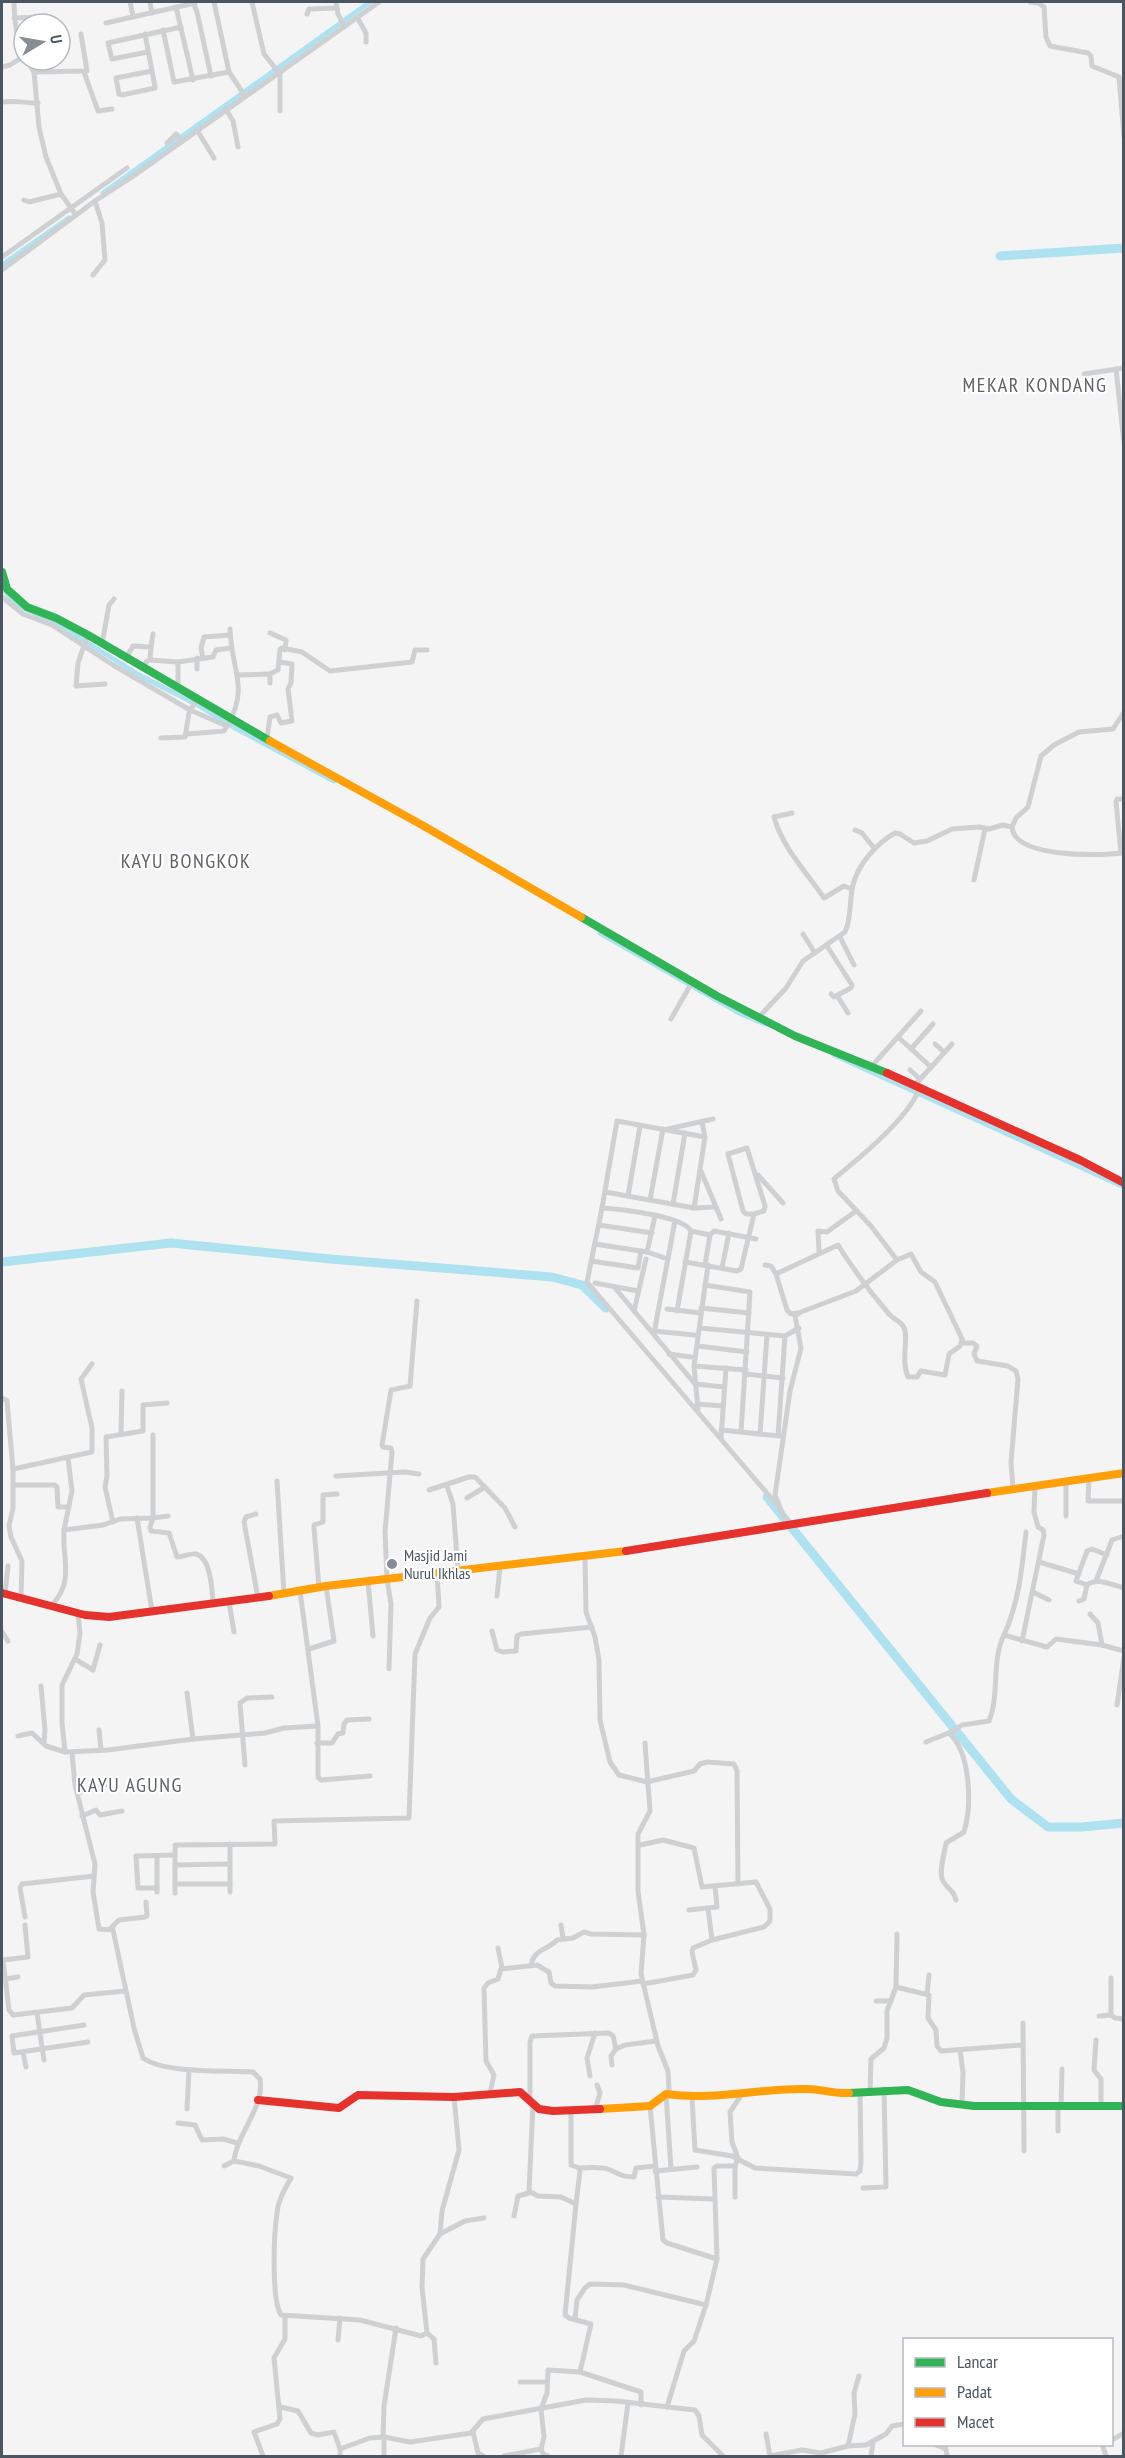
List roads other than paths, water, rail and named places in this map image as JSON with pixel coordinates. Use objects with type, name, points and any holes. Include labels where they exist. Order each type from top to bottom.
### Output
[{"type":"street","points":[[130,2],[133,16]]},
{"type":"street","points":[[150,2],[152,13]]},
{"type":"street","points":[[106,23],[194,2],[211,76]]},
{"type":"street","points":[[214,2],[230,72],[243,93]]},
{"type":"street","points":[[252,2],[264,54],[272,62],[281,79],[280,111]]},
{"type":"street","points":[[2,270],[51,228],[128,171],[197,130],[226,109],[243,93],[379,2]]},
{"type":"street","points":[[1030,2],[1044,7],[1046,37],[1050,46],[1088,53],[1091,56],[1092,66],[1120,79],[1124,137]]},
{"type":"street","points":[[172,6],[181,27],[193,80]]},
{"type":"street","points":[[307,14],[309,9],[337,8],[343,25]]},
{"type":"street","points":[[357,17],[366,33],[366,42]]},
{"type":"street","points":[[148,52],[112,59],[109,41],[181,27]]},
{"type":"street","points":[[163,30],[173,81],[176,83],[230,72]]},
{"type":"street","points":[[81,34],[87,69],[84,72]]},
{"type":"street","points":[[145,34],[148,52],[152,71],[155,87],[119,94],[116,78],[152,71]]},
{"type":"street","points":[[34,72],[39,127],[46,157],[61,194],[74,211]]},
{"type":"street","points":[[72,72],[84,72]]},
{"type":"street","points":[[84,72],[99,111],[112,109]]},
{"type":"street","points":[[2,102],[15,100],[38,103]]},
{"type":"street","points":[[226,109],[233,121],[238,147]]},
{"type":"street","points":[[197,130],[214,158]]},
{"type":"street","points":[[167,143],[180,139]]},
{"type":"street","points":[[74,211],[95,201],[100,192],[128,171]]},
{"type":"street","points":[[24,200],[29,202],[61,194]]},
{"type":"street","points":[[93,275],[105,260],[102,223],[95,201]]},
{"type":"street","points":[[2,257],[51,228]]},
{"type":"street","points":[[1084,374],[1124,368]]},
{"type":"street","points":[[1116,369],[1124,443]]},
{"type":"street","points":[[2,572],[4,592],[25,611],[54,622],[138,671],[175,687],[229,722]]},
{"type":"street","points":[[102,644],[109,605],[114,600]]},
{"type":"street","points":[[162,738],[181,739],[187,734],[224,731],[237,708],[240,685],[231,648],[230,632],[204,637],[197,669]]},
{"type":"street","points":[[270,633],[286,640],[285,650]]},
{"type":"street","points":[[150,660],[153,634]]},
{"type":"street","points":[[86,640],[102,644],[126,658],[168,697],[191,710],[229,722],[267,738],[692,983],[795,1036],[871,1067],[917,1091],[1080,1160],[1124,1183]]},
{"type":"street","points":[[86,640],[78,663],[76,686],[105,684]]},
{"type":"street","points":[[126,658],[133,646],[151,647]]},
{"type":"street","points":[[138,671],[150,660],[178,662],[214,657],[216,650],[231,648]]},
{"type":"street","points":[[237,675],[277,672],[280,649],[302,652],[330,671],[412,662],[415,651],[427,650]]},
{"type":"street","points":[[168,697],[175,687],[178,662]]},
{"type":"street","points":[[267,738],[270,717],[277,715],[281,723],[292,721],[288,689],[291,683],[292,664],[279,662]]},
{"type":"street","points":[[270,674],[270,683]]},
{"type":"street","points":[[187,734],[191,710],[196,700]]},
{"type":"street","points":[[1124,712],[1113,729],[1079,732],[1054,745],[1041,756],[1028,807],[1016,818],[1012,833],[1018,841],[1067,855],[1121,854],[1116,802],[1118,799],[1124,799]]},
{"type":"street","points":[[792,813],[774,817],[776,826],[824,898],[844,886],[852,889]]},
{"type":"street","points":[[759,1017],[786,988],[800,964],[840,937],[847,927],[856,876],[874,848],[895,833],[914,843],[927,841],[952,829],[979,827],[985,830],[1002,825],[1012,827]]},
{"type":"street","points":[[855,830],[862,832],[874,848]]},
{"type":"street","points":[[974,880],[985,830]]},
{"type":"street","points":[[803,934],[815,952]]},
{"type":"street","points":[[840,937],[854,965]]},
{"type":"street","points":[[827,946],[852,985],[852,988],[838,997],[834,998],[831,994]]},
{"type":"street","points":[[671,1019],[692,983]]},
{"type":"street","points":[[838,997],[848,1013]]},
{"type":"street","points":[[871,1067],[921,1011]]},
{"type":"street","points":[[911,1049],[933,1024]]},
{"type":"street","points":[[898,1037],[931,1067]]},
{"type":"street","points":[[935,1044],[944,1052]]},
{"type":"street","points":[[897,1260],[838,1191],[834,1179],[862,1155],[913,1104],[920,1079],[952,1044]]},
{"type":"street","points":[[910,1070],[920,1079]]},
{"type":"street","points":[[664,1130],[713,1119]]},
{"type":"street","points":[[705,1137],[617,1121],[588,1285],[601,1297],[778,1505]]},
{"type":"street","points":[[694,1208],[705,1137],[702,1122]]},
{"type":"street","points":[[628,1196],[640,1125]]},
{"type":"street","points":[[650,1200],[664,1130]]},
{"type":"street","points":[[673,1204],[685,1133]]},
{"type":"street","points":[[747,1148],[757,1174],[765,1206],[764,1211],[754,1214],[746,1214],[743,1211],[728,1154],[747,1148]]},
{"type":"street","points":[[701,1170],[721,1219]]},
{"type":"street","points":[[757,1174],[783,1203]]},
{"type":"street","points":[[605,1192],[694,1208],[716,1207]]},
{"type":"street","points":[[602,1208],[655,1216],[675,1221],[688,1227],[691,1231],[710,1235]]},
{"type":"street","points":[[819,1253],[818,1231],[827,1232],[856,1211]]},
{"type":"street","points":[[685,1262],[737,1271],[741,1269],[754,1214]]},
{"type":"street","points":[[591,1261],[638,1268],[652,1233],[655,1216]]},
{"type":"street","points":[[654,1332],[675,1221]]},
{"type":"street","points":[[599,1225],[652,1233]]},
{"type":"street","points":[[677,1311],[691,1231]]},
{"type":"street","points":[[699,1412],[694,1366],[710,1235],[714,1231],[756,1239]]},
{"type":"street","points":[[722,1268],[729,1233]]},
{"type":"street","points":[[595,1244],[668,1258]]},
{"type":"street","points":[[776,1274],[837,1245],[864,1285],[890,1316],[904,1326],[906,1333],[903,1356],[908,1377],[917,1377],[924,1371],[945,1375],[949,1354],[960,1346],[962,1340]]},
{"type":"street","points":[[765,1265],[771,1266],[776,1274],[787,1310],[791,1314],[856,1291],[897,1260],[911,1254],[921,1272],[935,1281],[962,1340],[966,1344],[977,1346],[974,1354],[977,1361],[1010,1367],[1018,1375],[1011,1462],[1013,1489]]},
{"type":"street","points":[[634,1311],[646,1259]]},
{"type":"street","points":[[596,1283],[638,1291]]},
{"type":"street","points":[[705,1285],[750,1292],[741,1432]]},
{"type":"street","points":[[615,1288],[695,1384],[724,1387]]},
{"type":"street","points":[[389,1669],[391,1604],[387,1579],[385,1532],[391,1449],[382,1445],[390,1390],[411,1386],[417,1301]]},
{"type":"street","points":[[668,1309],[749,1313]]},
{"type":"street","points":[[792,1525],[783,1515],[775,1494],[790,1391],[801,1348],[799,1328],[795,1320],[797,1313]]},
{"type":"street","points":[[700,1328],[785,1336],[799,1328]]},
{"type":"street","points":[[654,1332],[694,1335]]},
{"type":"street","points":[[760,1434],[767,1335]]},
{"type":"street","points":[[782,1436],[785,1336]]},
{"type":"street","points":[[698,1346],[747,1352]]},
{"type":"street","points":[[669,1354],[691,1357]]},
{"type":"street","points":[[13,1469],[90,1454],[93,1450],[93,1441],[81,1379],[92,1364]]},
{"type":"street","points":[[694,1366],[726,1368],[783,1378]]},
{"type":"street","points":[[721,1438],[726,1368]]},
{"type":"street","points":[[121,1433],[122,1391]]},
{"type":"street","points":[[2,1398],[6,1399],[8,1404],[13,1469],[13,1508],[9,1526],[11,1537],[22,1561],[21,1599]]},
{"type":"street","points":[[93,1441],[121,1433],[144,1430],[144,1405],[167,1403]]},
{"type":"street","points":[[697,1404],[723,1406]]},
{"type":"street","points":[[721,1430],[782,1436]]},
{"type":"street","points":[[153,1435],[151,1531],[169,1533],[176,1557],[195,1554],[204,1561],[210,1575],[213,1602]]},
{"type":"street","points":[[106,1437],[105,1487],[113,1522]]},
{"type":"street","points":[[51,1606],[62,1594],[66,1585],[64,1530],[72,1484],[68,1458]]},
{"type":"street","points":[[8,1566],[3,1594],[78,1613],[109,1617],[368,1581],[585,1557],[1035,1485],[1124,1473]]},
{"type":"street","points":[[336,1476],[419,1474]]},
{"type":"street","points":[[429,1490],[473,1476],[505,1508],[515,1527]]},
{"type":"street","points":[[1089,1478],[1088,1501],[1124,1501]]},
{"type":"street","points":[[277,1481],[284,1594]]},
{"type":"street","points":[[1066,1481],[1066,1516]]},
{"type":"street","points":[[13,1485],[55,1485],[58,1507],[69,1507]]},
{"type":"street","points":[[1022,1641],[1044,1532],[1038,1527],[1035,1515],[1035,1485]]},
{"type":"street","points":[[447,1486],[453,1504],[458,1571]]},
{"type":"street","points":[[467,1498],[485,1488]]},
{"type":"street","points":[[309,1649],[333,1643],[334,1640],[314,1528],[315,1525],[323,1522],[323,1495],[337,1494]]},
{"type":"street","points":[[256,1514],[246,1517],[244,1522],[258,1598]]},
{"type":"street","points":[[64,1530],[82,1529],[120,1519],[168,1516]]},
{"type":"street","points":[[136,1518],[152,1611]]},
{"type":"street","points":[[926,1742],[950,1733],[962,1725],[990,1721],[997,1687],[998,1647],[1016,1606],[1026,1532]]},
{"type":"street","points":[[1096,1581],[1112,1540],[1124,1536]]},
{"type":"street","points":[[1107,1555],[1092,1549],[1088,1551],[1076,1581],[1087,1585],[1096,1581],[1124,1588]]},
{"type":"street","points":[[585,1557],[586,1612],[592,1627],[598,1660],[600,1720],[610,1762],[620,1775],[647,1782],[694,1771],[700,1764],[707,1762],[734,1764],[737,1771],[739,1822],[738,1883]]},
{"type":"street","points":[[1039,1562],[1078,1574]]},
{"type":"street","points":[[497,1596],[500,1567]]},
{"type":"street","points":[[176,1893],[176,1845],[275,1844],[274,1821],[409,1818],[415,1654],[430,1618],[439,1607],[437,1573]]},
{"type":"street","points":[[368,1581],[371,1593],[373,1636]]},
{"type":"street","points":[[1080,1601],[1084,1599],[1087,1585]]},
{"type":"street","points":[[300,1592],[318,1726],[318,1779],[370,1776]]},
{"type":"street","points":[[1033,1592],[1050,1600]]},
{"type":"street","points":[[229,1602],[234,1632]]},
{"type":"street","points":[[65,1752],[62,1685],[75,1659],[80,1633],[78,1613]]},
{"type":"street","points":[[1090,1614],[1098,1623],[1102,1645]]},
{"type":"street","points":[[492,1631],[497,1650],[510,1652],[516,1651],[517,1636],[521,1634],[592,1627]]},
{"type":"street","points":[[2,1632],[8,1641]]},
{"type":"street","points":[[1004,1635],[1047,1647],[1056,1639],[1102,1645],[1124,1651]]},
{"type":"street","points":[[75,1659],[93,1670],[100,1646]]},
{"type":"street","points":[[1117,1705],[1121,1696],[1124,1657]]},
{"type":"street","points":[[41,1686],[44,1743]]},
{"type":"street","points":[[187,1693],[193,1739]]},
{"type":"street","points":[[245,1766],[240,1706],[242,1700],[272,1697]]},
{"type":"street","points":[[317,1743],[332,1743],[338,1734],[343,1733],[347,1720],[369,1719]]},
{"type":"street","points":[[18,1736],[32,1733],[51,1749],[72,1753],[318,1726]]},
{"type":"street","points":[[99,1730],[100,1750]]},
{"type":"street","points":[[950,1733],[959,1745],[966,1761],[968,1801],[964,1832],[946,1843],[941,1875],[956,1900]]},
{"type":"street","points":[[258,2100],[339,2108],[358,2095],[454,2097],[520,2092],[542,2111],[571,2111],[650,2106],[666,2094],[669,2091],[668,2071],[656,2041],[640,1968],[644,1935],[638,1891],[640,1845],[638,1834],[650,1814],[645,1743]]},
{"type":"street","points":[[72,1753],[82,1816],[95,1864],[93,1892],[98,1928],[110,1929],[119,1920],[147,1916],[146,1902]]},
{"type":"street","points":[[78,1793],[109,1784]]},
{"type":"street","points":[[82,1816],[96,1810],[100,1815],[122,1811]]},
{"type":"street","points":[[531,1965],[548,1971],[555,1986],[592,1987],[643,1983],[693,1975],[696,1970],[692,1949],[712,1940],[764,1927],[770,1921],[770,1910],[758,1884],[738,1883],[704,1887],[701,1884],[694,1848],[663,1840],[640,1845]]},
{"type":"street","points":[[230,1845],[230,1892]]},
{"type":"street","points":[[157,1856],[157,1890],[138,1888],[136,1856],[176,1855]]},
{"type":"street","points":[[176,1866],[230,1864]]},
{"type":"street","points":[[25,1917],[20,1888],[22,1884],[94,1876]]},
{"type":"street","points":[[176,1884],[230,1884]]},
{"type":"street","points":[[689,1910],[717,1906],[715,1886]]},
{"type":"street","points":[[708,1908],[712,1940]]},
{"type":"street","points":[[561,1925],[563,1938]]},
{"type":"street","points":[[25,1926],[28,1957],[2,1960],[11,2013],[16,2016],[72,2008],[84,1995],[125,1991]]},
{"type":"street","points":[[110,1929],[114,1936],[125,1991],[144,2059],[189,2070],[252,2072],[261,2082],[258,2100],[237,2143],[234,2161]]},
{"type":"street","points":[[502,1968],[528,1968],[538,1951],[553,1946],[557,1940],[573,1938],[584,1932],[644,1935]]},
{"type":"street","points":[[870,2091],[871,2059],[885,2045],[887,2011],[896,1987],[897,1934]]},
{"type":"street","points":[[490,2093],[494,2075],[486,2061],[484,1988],[488,1983],[498,1979],[502,1968],[498,1948]]},
{"type":"street","points":[[929,1975],[928,2018],[937,2034],[937,2046],[941,2051],[1022,2045]]},
{"type":"street","points":[[6,1979],[18,1977]]},
{"type":"street","points":[[1111,1978],[1111,2015]]},
{"type":"street","points":[[896,1987],[927,1994]]},
{"type":"street","points":[[876,2001],[891,2001]]},
{"type":"street","points":[[2,2010],[9,2008]]},
{"type":"street","points":[[37,2013],[44,2060]]},
{"type":"street","points":[[1099,2016],[1111,2015],[1124,2019]]},
{"type":"street","points":[[1023,2022],[1024,2151]]},
{"type":"street","points":[[84,2025],[12,2036],[14,2053],[88,2042]]},
{"type":"street","points":[[590,2076],[587,2058],[595,2033]]},
{"type":"street","points":[[530,2193],[530,2042],[532,2036],[612,2034],[616,2049]]},
{"type":"street","points":[[1096,2040],[1094,2070],[1101,2079],[1101,2105]]},
{"type":"street","points":[[612,2065],[610,2056],[616,2049],[625,2045],[656,2041]]},
{"type":"street","points":[[960,2050],[962,2103]]},
{"type":"street","points":[[23,2052],[26,2067]]},
{"type":"street","points":[[1058,2131],[1062,2069]]},
{"type":"street","points":[[187,2109],[189,2070]]},
{"type":"street","points":[[595,2110],[600,2093],[597,2085]]},
{"type":"street","points":[[666,2094],[692,2098],[742,2092],[808,2089],[835,2094],[884,2089],[908,2090],[935,2101],[974,2106],[1124,2106]]},
{"type":"street","points":[[863,2188],[886,2187],[884,2089]]},
{"type":"street","points":[[735,2197],[735,2166],[738,2158],[732,2142],[730,2112],[742,2092]]},
{"type":"street","points":[[692,2098],[695,2149],[738,2158],[755,2168],[774,2171],[856,2174],[860,2171],[861,2163],[860,2092]]},
{"type":"street","points":[[666,2094],[671,2169]]},
{"type":"street","points":[[440,2234],[442,2211],[459,2146],[454,2097]]},
{"type":"street","points":[[650,2106],[661,2229],[665,2242],[717,2259]]},
{"type":"street","points":[[571,2111],[571,2165],[579,2168],[608,2169],[614,2174],[631,2177],[634,2177],[636,2168],[639,2166],[671,2169],[697,2167]]},
{"type":"street","points":[[178,2123],[195,2125],[202,2140],[223,2139],[237,2143]]},
{"type":"street","points":[[224,2166],[234,2161],[259,2166],[291,2178],[280,2199],[276,2222],[275,2301],[279,2312],[285,2316],[340,2318],[378,2323],[421,2336],[427,2333]]},
{"type":"street","points":[[667,2407],[684,2351],[694,2341],[706,2305],[717,2259],[714,2168],[735,2166]]},
{"type":"street","points":[[579,2168],[580,2183],[566,2315],[591,2324],[580,2372]]},
{"type":"street","points":[[514,2216],[518,2196],[530,2193],[538,2196],[561,2196],[576,2204]]},
{"type":"street","points":[[658,2197],[714,2199]]},
{"type":"street","points":[[436,2363],[434,2339],[427,2333],[422,2286],[423,2259],[440,2234],[465,2221],[484,2218]]},
{"type":"street","points":[[575,2319],[577,2300],[590,2284],[624,2285],[706,2305]]},
{"type":"street","points":[[263,2457],[254,2432],[277,2424],[281,2417],[274,2358],[285,2339],[285,2316]]},
{"type":"street","points":[[338,2340],[340,2318]]},
{"type":"street","points":[[384,2457],[384,2406],[396,2328]]},
{"type":"street","points":[[548,2457],[541,2449],[544,2442],[541,2409],[547,2393],[548,2370],[580,2372],[640,2392],[641,2404]]},
{"type":"street","points":[[848,2446],[856,2411],[854,2393],[859,2376]]},
{"type":"street","points":[[520,2382],[546,2382]]},
{"type":"street","points":[[340,2449],[358,2441],[384,2438],[410,2442],[473,2432],[483,2419],[586,2400],[694,2410],[699,2416],[702,2435],[723,2457]]},
{"type":"street","points":[[621,2457],[627,2403]]},
{"type":"street","points":[[280,2407],[298,2411],[311,2433],[318,2435],[334,2432],[340,2449],[340,2457]]},
{"type":"street","points":[[766,2434],[770,2456],[807,2449],[827,2452],[873,2442],[886,2434],[892,2426],[903,2424]]},
{"type":"street","points":[[473,2432],[478,2452],[483,2457]]},
{"type":"street","points":[[871,2457],[873,2442]]},
{"type":"street","points":[[937,2446],[946,2449],[946,2457]]},
{"type":"street","points":[[504,2457],[541,2449]]},
{"type":"waterway","points":[[103,193],[370,2]]},
{"type":"waterway","points":[[2,265],[69,218]]},
{"type":"waterway","points":[[1000,256],[1124,248]]},
{"type":"waterway","points":[[2,586],[9,597],[21,607],[56,623],[139,675],[198,705],[237,729],[334,781]]},
{"type":"waterway","points":[[600,933],[741,1014],[765,1024]]},
{"type":"waterway","points":[[834,1055],[1124,1187]]},
{"type":"waterway","points":[[2,1262],[171,1243],[330,1259],[552,1277],[582,1285],[606,1308]]},
{"type":"waterway","points":[[767,1497],[1011,1799],[1048,1827],[1124,1823]]},
{"type":"place","name":"Masjid Jami Nurul Ikhlas","points":[[392,1564]]},
{"type":"district","name":"MEKAR KONDANG","points":[[1035,385]]},
{"type":"district","name":"KAYU BONGKOK","points":[[186,861]]},
{"type":"district","name":"KAYU AGUNG","points":[[130,1785]]}]
